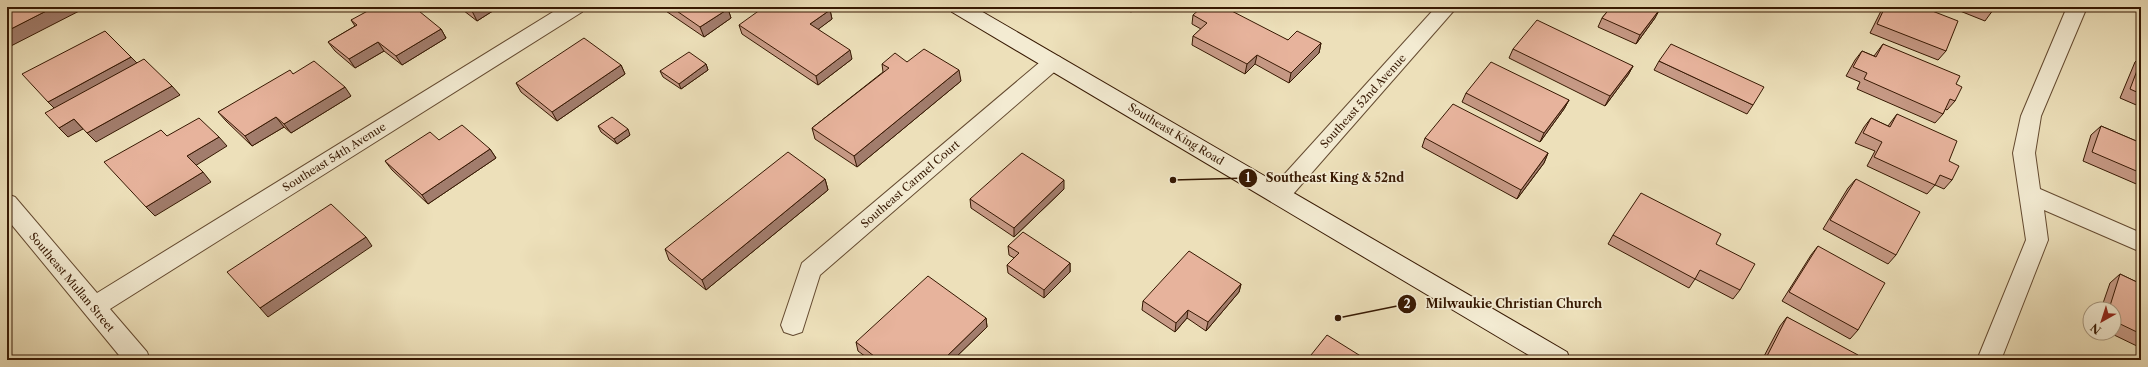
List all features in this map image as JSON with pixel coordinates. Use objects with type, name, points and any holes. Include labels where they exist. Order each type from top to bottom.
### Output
[{"type":"street","name":"Southeast 54th Avenue","points":[[94,308],[574,7]]},
{"type":"street","name":"Southeast King Road","points":[[959,7],[1558,360]]},
{"type":"street","name":"Southeast 52nd Avenue","points":[[1279,195],[1447,7]]},
{"type":"street","points":[[1988,360],[2037,240],[2024,153],[2031,116],[2077,7]]},
{"type":"street","name":"Southeast Carmel Court","points":[[793,325],[810,270],[1053,62]]},
{"type":"street","points":[[2030,194],[2141,243]]},
{"type":"street","name":"Southeast Mullan Street","points":[[7,204],[138,360]]},
{"type":"building","points":[[7,7],[54,7],[7,31]]},
{"type":"building","points":[[375,7],[414,7],[441,29],[396,56],[378,42],[349,59],[328,42],[357,25],[351,20]]},
{"type":"building","points":[[466,7],[479,7],[472,11]]},
{"type":"building","points":[[671,7],[725,7],[728,9],[700,27]]},
{"type":"building","points":[[764,7],[826,7],[830,10],[810,24],[850,50],[816,76],[739,25]]},
{"type":"building","points":[[1202,7],[1224,7],[1288,40],[1297,31],[1321,43],[1291,73],[1257,55],[1247,64],[1193,36],[1207,23],[1193,15]]},
{"type":"building","points":[[1611,7],[1657,7],[1660,9],[1640,35],[1602,18]]},
{"type":"building","points":[[1885,7],[1922,7],[1958,21],[1946,51],[1877,24]]},
{"type":"building","points":[[1981,7],[1995,7],[1992,12]]},
{"type":"building","points":[[1537,20],[1633,66],[1610,96],[1513,49]]},
{"type":"building","points":[[105,31],[131,57],[48,102],[22,74]]},
{"type":"building","points":[[584,38],[621,65],[552,112],[516,83]]},
{"type":"building","points":[[1671,44],[1764,87],[1753,105],[1659,61]]},
{"type":"building","points":[[1883,44],[1960,76],[1956,84],[1962,87],[1955,101],[1950,99],[1943,114],[1864,79],[1867,73],[1853,67],[1862,51],[1876,57]]},
{"type":"building","points":[[924,49],[959,70],[854,156],[812,128],[889,68],[882,64],[895,53],[907,62]]},
{"type":"building","points":[[689,52],[706,64],[679,84],[660,71]]},
{"type":"building","points":[[144,59],[172,86],[87,133],[74,119],[59,128],[45,113]]},
{"type":"building","points":[[2141,60],[2141,94],[2130,89]]},
{"type":"building","points":[[314,61],[345,87],[284,124],[276,117],[245,136],[218,112],[290,70],[293,74]]},
{"type":"building","points":[[1491,62],[1569,100],[1544,133],[1466,93]]},
{"type":"building","points":[[1453,104],[1548,153],[1521,190],[1425,138]]},
{"type":"building","points":[[1897,114],[1957,141],[1949,161],[1959,166],[1952,180],[1940,175],[1935,185],[1874,157],[1882,142],[1863,133],[1871,118],[1890,127]]},
{"type":"building","points":[[612,117],[628,129],[614,139],[598,126]]},
{"type":"building","points":[[199,118],[219,137],[187,156],[203,172],[146,207],[104,162],[161,130],[167,136]]},
{"type":"building","points":[[462,125],[490,149],[422,195],[385,161],[430,132],[439,140]]},
{"type":"building","points":[[2101,126],[2141,143],[2141,173],[2092,152]]},
{"type":"building","points":[[788,152],[825,179],[702,280],[665,249]]},
{"type":"building","points":[[1022,153],[1064,180],[1014,228],[970,199]]},
{"type":"building","points":[[1856,179],[1920,212],[1896,255],[1830,220]]},
{"type":"building","points":[[1641,193],[1721,234],[1716,244],[1755,264],[1740,290],[1700,270],[1695,279],[1613,235]]},
{"type":"building","points":[[331,204],[366,237],[260,308],[227,272]]},
{"type":"building","points":[[1023,232],[1070,263],[1044,290],[1007,265],[1019,253],[1008,246]]},
{"type":"building","points":[[1818,246],[1885,283],[1858,330],[1789,292]]},
{"type":"building","points":[[1189,251],[1241,284],[1208,322],[1188,310],[1176,323],[1143,301]]},
{"type":"building","points":[[2120,274],[2141,284],[2141,334],[2122,325],[2122,301],[2112,301]]},
{"type":"building","points":[[928,276],[986,318],[943,360],[879,360],[856,342]]},
{"type":"building","points":[[1787,317],[1858,355],[1855,360],[1765,360]]},
{"type":"building","points":[[1327,335],[1367,360],[1307,360]]},
{"type":"place","name":"Southeast King & 52nd","points":[[1173,180]]},
{"type":"place","name":"Milwaukie Christian Church","points":[[1338,318]]}]
